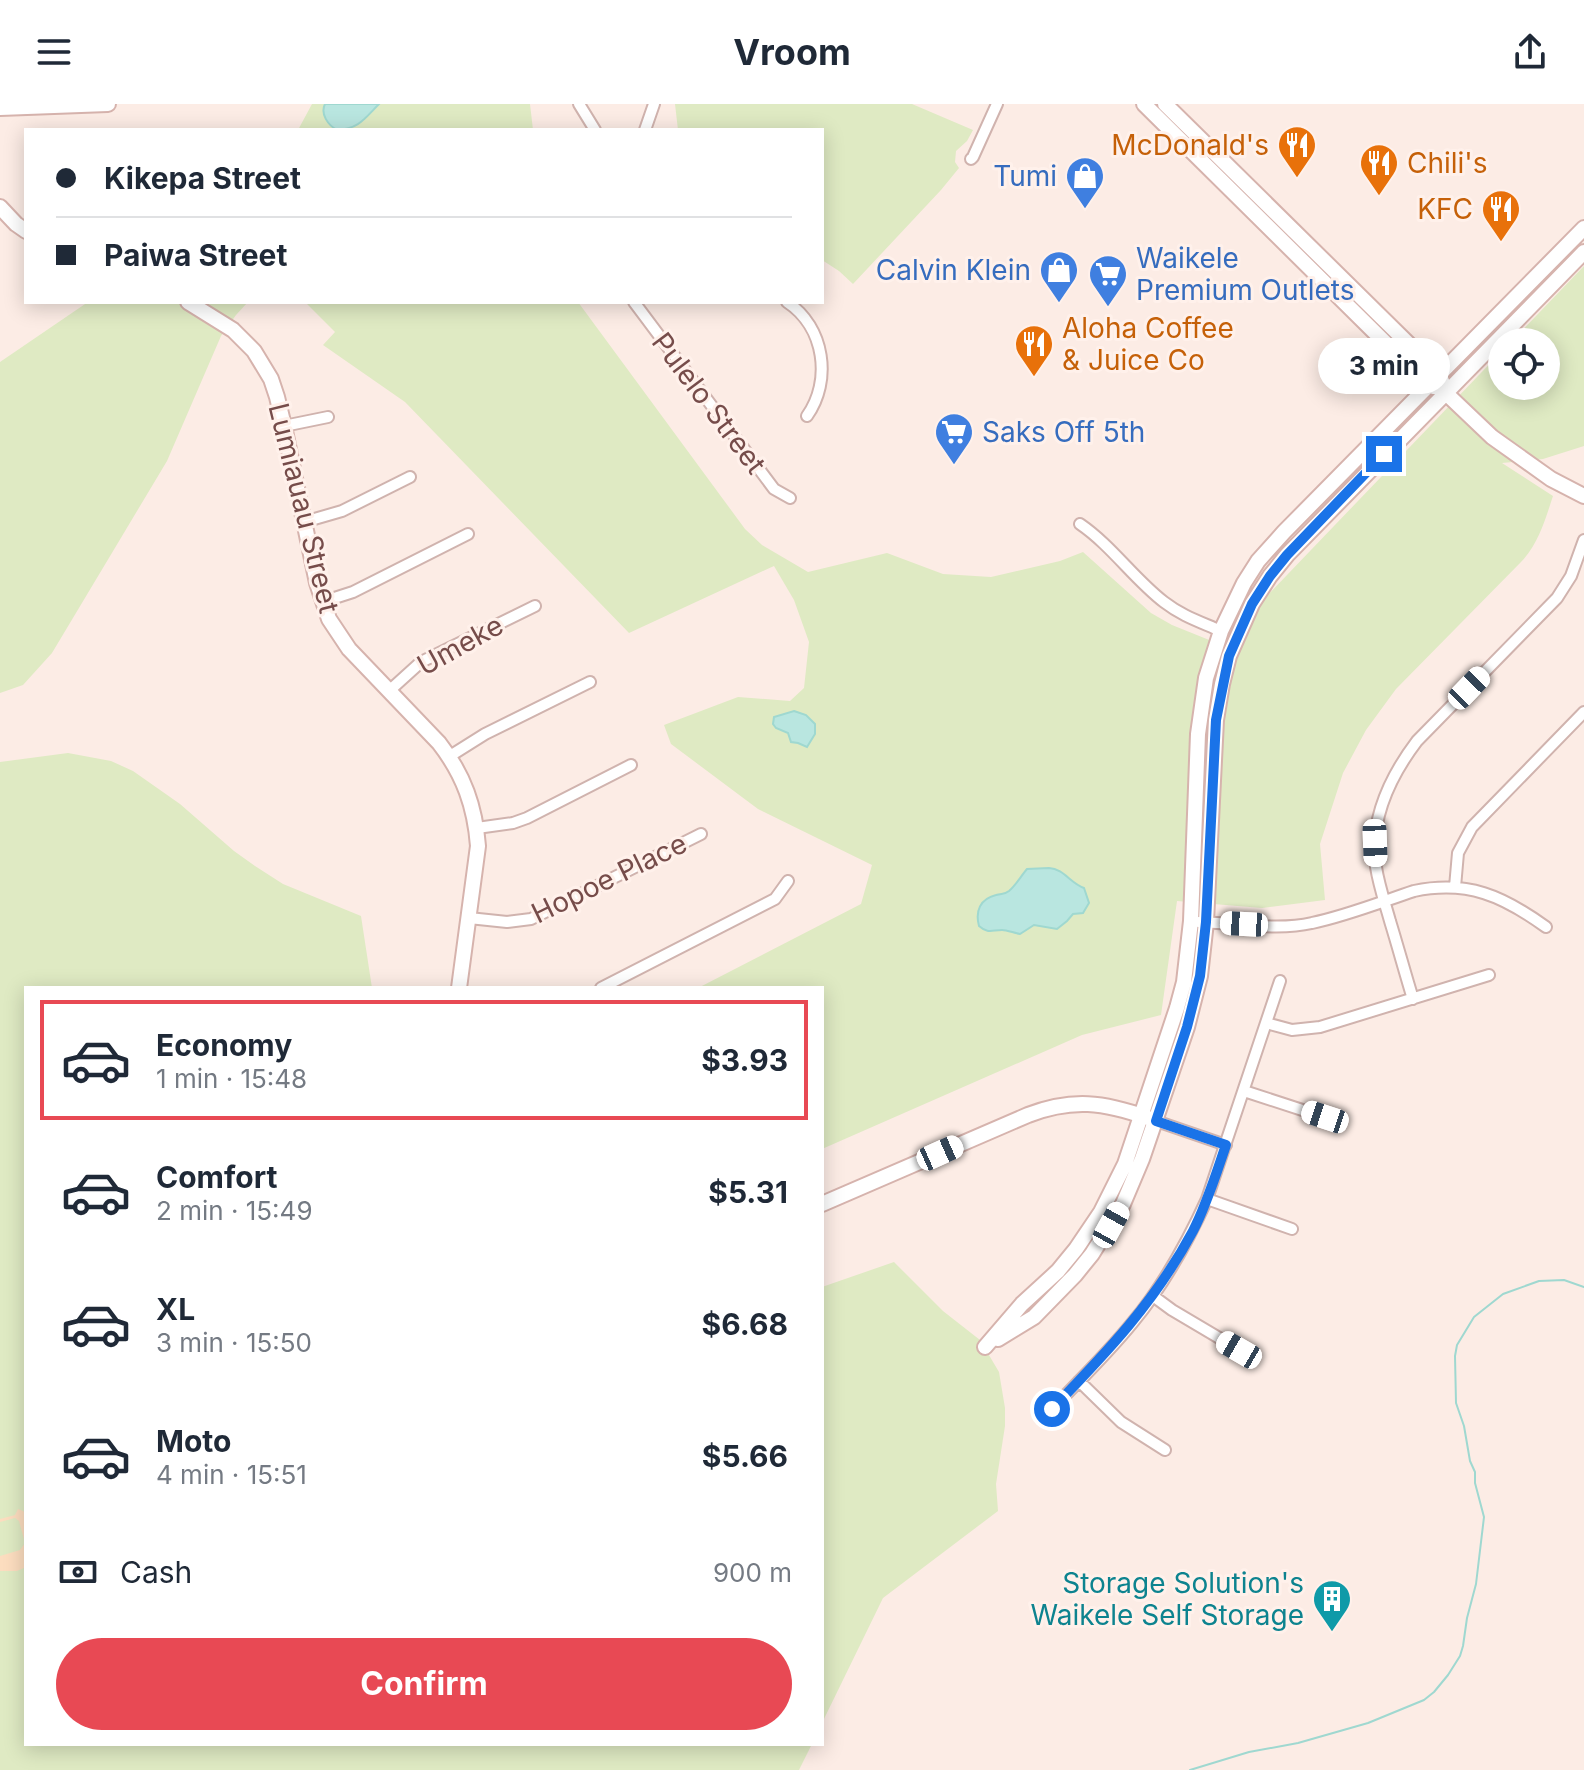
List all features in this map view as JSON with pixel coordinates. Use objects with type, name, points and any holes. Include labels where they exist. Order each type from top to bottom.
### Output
[{"type":"street","points":[[0,108],[108,104]]},
{"type":"street","points":[[579,104],[594,128]]},
{"type":"street","points":[[646,128],[654,104]]},
{"type":"street","points":[[971,159],[997,104]]},
{"type":"street","points":[[1144,104],[1428,385],[1446,391]]},
{"type":"street","points":[[1165,104],[1439,374],[1446,391],[1480,425],[1506,448],[1551,479],[1584,496]]},
{"type":"street","points":[[0,207],[24,230]]},
{"type":"street","points":[[1148,1118],[1132,1185],[1092,1254],[1034,1317],[985,1347],[1022,1304],[1058,1271],[1090,1229],[1148,1118],[1195,1001],[1202,962],[1198,734],[1206,678],[1221,631],[1244,583],[1271,545],[1584,228]]},
{"type":"street","points":[[1199,921],[1216,720],[1229,656],[1243,623],[1270,576],[1287,555],[1584,252]]},
{"type":"street","name":"Lumiauau Street","points":[[191,304],[233,330],[254,351],[271,379],[322,602],[329,619],[340,638],[450,756],[469,794],[477,828],[477,862],[459,986]]},
{"type":"street","name":"Pulelo Street","points":[[639,304],[774,489],[790,498]]},
{"type":"street","points":[[789,304],[807,320],[821,353],[816,404],[807,416]]},
{"type":"street","points":[[284,426],[328,417]]},
{"type":"street","points":[[304,522],[342,511],[410,477]]},
{"type":"street","points":[[1080,524],[1164,602],[1188,618],[1221,631],[1243,623]]},
{"type":"street","points":[[322,602],[353,592],[468,534]]},
{"type":"street","points":[[1413,999],[1376,865],[1375,843],[1380,810],[1393,776],[1417,741],[1557,598],[1571,576],[1584,540]]},
{"type":"street","name":"Umeke","points":[[389,691],[430,657],[535,606]]},
{"type":"street","points":[[1221,631],[1229,656]]},
{"type":"street","points":[[450,756],[485,734],[590,682]]},
{"type":"street","points":[[1455,887],[1458,853],[1472,827],[1584,712]]},
{"type":"street","points":[[477,828],[527,818],[631,765]]},
{"type":"street","name":"Hopoe Place","points":[[469,918],[507,922],[531,919],[701,834]]},
{"type":"street","points":[[605,986],[775,899],[788,881]]},
{"type":"street","points":[[1199,921],[1294,926],[1427,889],[1455,887],[1508,901],[1546,927]]},
{"type":"street","points":[[1266,1023],[1292,1030],[1320,1027],[1489,975]]},
{"type":"street","points":[[1052,1409],[1134,1322],[1179,1256],[1207,1199],[1280,981]]},
{"type":"street","points":[[1244,1091],[1333,1120]]},
{"type":"street","points":[[824,1203],[1040,1110],[1064,1104],[1102,1104],[1226,1145]]},
{"type":"street","points":[[1207,1199],[1292,1229]]},
{"type":"street","points":[[1153,1296],[1253,1358]]},
{"type":"street","points":[[1079,1381],[1121,1422],[1165,1450]]},
{"type":"green space","points":[[312,104],[530,104],[533,128],[299,128]]},
{"type":"green space","points":[[675,104],[912,104],[973,130],[956,151],[955,162],[959,168],[853,284],[824,261],[824,128],[678,128]]},
{"type":"green space","points":[[1584,266],[1584,446],[1543,459],[1502,463],[1553,496],[1541,531],[1521,562],[1396,689],[1366,730],[1343,773],[1320,844],[1325,900],[1262,908],[1177,901],[1161,1015],[1082,1035],[824,1148],[824,986],[702,986],[861,904],[872,865],[758,809],[671,744],[664,725],[738,697],[790,701],[804,688],[809,642],[794,600],[774,566],[629,633],[405,402],[323,345],[335,332],[307,304],[579,304],[745,529],[762,545],[808,572],[887,553],[943,574],[991,577],[1060,561],[1083,552],[1151,613],[1172,625],[1239,652],[1261,602],[1488,366],[1488,400],[1560,400],[1560,328],[1524,328]]},
{"type":"green space","points":[[85,304],[246,304],[221,336],[167,461],[52,653],[23,685],[0,693],[0,362]]},
{"type":"green space","points":[[68,753],[111,761],[133,771],[180,804],[234,851],[283,884],[361,916],[372,986],[24,986],[24,1746],[811,1746],[799,1770],[0,1770],[0,762]]},
{"type":"green space","points":[[894,1262],[943,1311],[980,1340],[999,1372],[1005,1426],[996,1484],[998,1511],[883,1598],[824,1719],[824,1286]]},
{"type":"sand","points":[[18,1509],[24,1512],[24,1539],[19,1521],[15,1518],[0,1522],[0,1519],[15,1515]]},
{"type":"sand","points":[[24,1544],[24,1568],[0,1571],[0,1556],[20,1550]]},
{"type":"water","points":[[325,104],[379,104],[356,125],[348,128],[335,128],[324,112]]},
{"type":"water","points":[[794,711],[806,715],[815,724],[815,734],[807,747],[791,742],[788,733],[773,724],[774,717]]},
{"type":"water","points":[[1049,868],[1084,888],[1089,903],[1083,913],[1073,914],[1057,929],[1034,925],[1020,934],[1004,930],[988,931],[979,926],[978,911],[986,899],[1009,891],[1027,869]]},
{"type":"waterway","points":[[1190,1770],[1368,1723],[1424,1700],[1448,1675],[1463,1646],[1476,1584],[1484,1517],[1456,1403],[1457,1345],[1474,1317],[1503,1294],[1539,1281],[1564,1280],[1584,1287]]},
{"type":"place","name":"McDonald's","points":[[1297,179]]},
{"type":"place","name":"Chili's","points":[[1379,197]]},
{"type":"place","name":"Tumi","points":[[1085,210]]},
{"type":"place","name":"KFC","points":[[1501,243]]},
{"type":"place","name":"Calvin Klein","points":[[1059,304]]},
{"type":"place","name":"Waikele Premium Outlets","points":[[1108,308]]},
{"type":"place","name":"Aloha Coffee & Juice Co","points":[[1034,378]]},
{"type":"place","name":"Saks Off 5th","points":[[954,466]]},
{"type":"place","name":"Storage Solution's Waikele Self Storage","points":[[1332,1633]]},
{"type":"route","points":[[1052,1409],[1134,1322],[1153,1296],[1193,1230],[1226,1145],[1156,1121],[1195,1001],[1200,976],[1206,922],[1216,720],[1229,656],[1252,604],[1270,576],[1384,454]]}]
